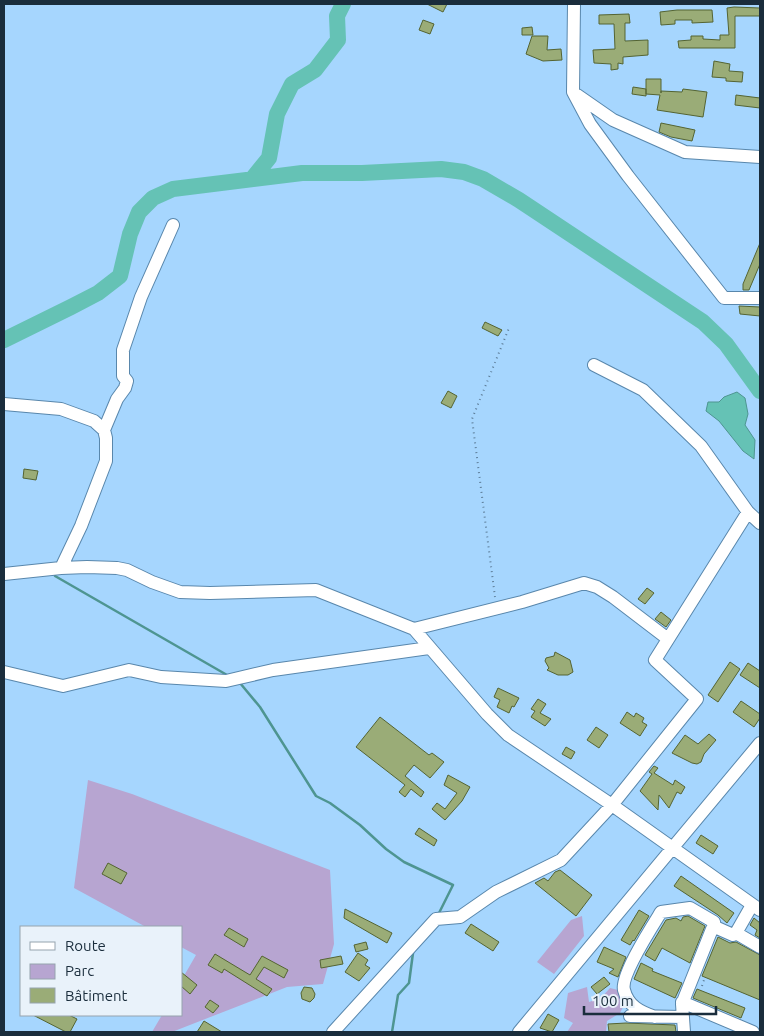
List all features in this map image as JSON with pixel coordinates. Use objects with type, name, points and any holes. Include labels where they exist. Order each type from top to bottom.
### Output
[{"type":"street","points":[[574,4],[573,92],[590,124],[628,176],[724,298],[760,298]]},
{"type":"street","points":[[573,92],[613,120],[685,152],[760,157]]},
{"type":"street","points":[[104,430],[127,381],[123,376],[122,369],[123,350],[141,297],[174,225]]},
{"type":"street","points":[[594,365],[643,390],[701,446],[748,512],[760,523]]},
{"type":"street","points":[[4,404],[60,409],[94,421],[104,430],[106,461],[82,526],[61,568]]},
{"type":"street","points":[[333,1032],[436,919],[460,917],[496,892],[561,860],[612,805],[697,699],[655,660],[748,512]]},
{"type":"street","points":[[4,574],[87,566],[128,570],[152,582],[180,592],[316,590],[414,629],[508,735],[612,805],[756,908],[736,933]]},
{"type":"street","points":[[414,629],[584,583],[597,587],[613,597],[668,639]]},
{"type":"street","points":[[4,672],[63,686],[130,670],[161,677],[226,681],[273,670],[429,648]]},
{"type":"street","points":[[519,1032],[760,743]]},
{"type":"street","points":[[655,1017],[640,1012],[632,1004],[623,989],[638,951],[661,912],[690,908],[714,922],[715,926],[733,935],[736,933],[760,947]]},
{"type":"street","points":[[684,1032],[682,1002],[704,946],[715,926]]},
{"type":"street","points":[[682,1002],[754,1032]]},
{"type":"street","points":[[630,1016],[682,1017]]},
{"type":"path","points":[[496,608],[472,419],[509,328]]},
{"type":"path","points":[[702,986],[706,977]]},
{"type":"green space","points":[[88,780],[132,794],[330,870],[334,944],[323,984],[287,987],[172,1032],[152,1032],[161,1016],[182,1016],[182,979],[196,955],[182,948],[182,926],[144,926],[74,888]]},
{"type":"green space","points":[[582,916],[584,936],[554,974],[537,962],[571,920]]},
{"type":"green space","points":[[587,987],[589,1002],[601,998],[610,988],[630,993],[620,1013],[607,1021],[606,1032],[567,1032],[573,1023],[564,1018],[568,993]]},
{"type":"shaded area","points":[[737,392],[745,398],[748,414],[745,425],[755,440],[754,459],[743,451],[719,421],[706,411],[708,402],[719,402],[724,397]]},
{"type":"building","points":[[427,4],[447,4],[443,12]]},
{"type":"building","points":[[727,8],[760,8],[760,16],[735,16],[735,48],[679,48],[678,41],[691,40],[691,36],[703,36],[703,39],[720,40],[720,35],[729,35]]},
{"type":"building","points":[[712,10],[713,22],[692,23],[692,20],[675,20],[675,24],[661,25],[660,12]]},
{"type":"building","points":[[629,14],[630,23],[625,23],[625,41],[648,40],[648,55],[623,57],[623,64],[618,63],[618,69],[611,70],[611,64],[594,63],[593,50],[615,49],[614,24],[599,24],[599,15]]},
{"type":"building","points":[[423,20],[434,24],[430,34],[419,30]]},
{"type":"building","points":[[532,27],[533,35],[522,35],[522,28]]},
{"type":"building","points":[[532,36],[548,36],[547,50],[561,49],[562,60],[543,61],[526,54]]},
{"type":"building","points":[[714,61],[730,64],[729,71],[743,72],[742,82],[726,81],[726,78],[712,77]]},
{"type":"building","points":[[646,79],[661,79],[661,91],[682,92],[683,89],[707,92],[703,117],[657,110],[660,95],[646,94]]},
{"type":"building","points":[[633,87],[646,89],[646,96],[632,94]]},
{"type":"building","points":[[736,95],[760,98],[760,108],[735,105]]},
{"type":"building","points":[[661,123],[695,130],[692,141],[671,137],[659,132]]},
{"type":"building","points":[[760,243],[760,264],[749,290],[743,290],[743,284]]},
{"type":"building","points":[[739,306],[760,307],[760,316],[740,314]]},
{"type":"building","points":[[485,322],[502,330],[498,336],[482,328]]},
{"type":"building","points":[[448,391],[457,396],[451,408],[441,403]]},
{"type":"building","points":[[24,469],[38,471],[36,480],[23,478]]},
{"type":"building","points":[[647,588],[654,593],[645,604],[638,599]]},
{"type":"building","points":[[661,612],[671,620],[666,627],[655,619]]},
{"type":"building","points":[[555,652],[570,660],[573,672],[568,675],[558,675],[547,670],[549,668],[545,661],[546,658],[554,656]]},
{"type":"building","points":[[730,662],[740,669],[718,702],[708,695]]},
{"type":"building","points":[[748,663],[760,671],[760,688],[740,675]]},
{"type":"building","points":[[498,688],[519,698],[509,713],[497,707],[500,700],[494,697]]},
{"type":"building","points":[[538,699],[546,704],[540,713],[551,719],[545,726],[531,717],[535,711],[531,709]]},
{"type":"building","points":[[741,701],[760,714],[760,718],[754,727],[733,712]]},
{"type":"building","points":[[627,712],[634,717],[636,713],[644,718],[642,722],[647,725],[640,736],[620,723]]},
{"type":"building","points":[[380,717],[429,755],[432,753],[444,762],[430,778],[414,765],[405,776],[424,792],[421,797],[411,789],[405,797],[399,792],[405,785],[356,747]]},
{"type":"building","points":[[596,727],[608,735],[599,748],[587,740]]},
{"type":"building","points":[[709,734],[716,740],[704,754],[701,762],[697,764],[692,763],[672,753],[685,735],[698,744]]},
{"type":"building","points":[[566,747],[575,752],[571,759],[562,754]]},
{"type":"building","points":[[654,766],[658,768],[654,773],[673,785],[675,780],[685,787],[681,794],[677,792],[669,808],[659,795],[658,810],[640,791],[652,774],[649,772]]},
{"type":"building","points":[[448,775],[470,787],[462,801],[445,820],[432,809],[437,803],[445,809],[457,793],[444,785]]},
{"type":"building","points":[[419,828],[437,840],[434,846],[415,834]]},
{"type":"building","points":[[701,835],[718,846],[713,854],[696,843]]},
{"type":"building","points":[[108,863],[127,873],[121,884],[102,874]]},
{"type":"building","points":[[560,870],[592,895],[576,916],[535,883],[544,878],[548,881],[555,872]]},
{"type":"building","points":[[681,876],[734,913],[727,923],[674,886]]},
{"type":"building","points":[[345,909],[392,933],[387,943],[344,918]]},
{"type":"building","points":[[639,910],[649,916],[630,945],[621,940]]},
{"type":"building","points":[[688,916],[705,926],[690,963],[662,948],[655,961],[645,955],[666,920],[676,918],[681,921],[683,917]]},
{"type":"building","points":[[754,918],[760,923],[760,938],[755,935],[757,930],[750,925]]},
{"type":"building","points":[[471,924],[499,942],[493,951],[465,933]]},
{"type":"building","points":[[229,928],[248,939],[244,947],[224,935]]},
{"type":"building","points":[[718,937],[730,943],[736,942],[760,955],[760,1000],[702,976]]},
{"type":"building","points":[[366,942],[368,949],[356,952],[354,945]]},
{"type":"building","points":[[604,947],[626,957],[618,977],[609,973],[614,969],[597,962]]},
{"type":"building","points":[[358,953],[368,960],[365,965],[370,968],[359,981],[345,972]]},
{"type":"building","points":[[215,954],[250,975],[262,956],[288,970],[284,978],[264,967],[256,979],[272,989],[267,996],[224,969],[222,973],[208,965]]},
{"type":"building","points":[[341,956],[343,964],[321,968],[320,960]]},
{"type":"building","points":[[641,963],[653,969],[652,971],[682,983],[675,998],[634,979]]},
{"type":"building","points":[[182,973],[197,985],[190,994],[182,987]]},
{"type":"building","points":[[604,977],[610,984],[597,994],[591,987]]},
{"type":"building","points":[[304,987],[312,988],[315,994],[310,1002],[302,999],[301,993]]},
{"type":"building","points":[[697,989],[745,1008],[741,1018],[693,998]]},
{"type":"building","points":[[210,1000],[219,1006],[213,1013],[205,1007]]},
{"type":"building","points":[[548,1014],[559,1020],[552,1032],[540,1028]]},
{"type":"building","points":[[35,1016],[71,1016],[77,1019],[70,1032],[66,1032]]},
{"type":"building","points":[[204,1021],[222,1032],[197,1032]]},
{"type":"building","points":[[608,1024],[675,1025],[676,1032],[609,1032]]},
{"type":"waterway","points":[[252,179],[269,158],[277,114],[292,84],[315,70],[338,40],[337,16],[343,4]]},
{"type":"waterway","points":[[4,340],[98,293],[120,276],[130,234],[139,212],[153,198],[173,189],[302,173],[362,173],[441,169],[464,172],[483,179],[519,200],[703,322],[726,344],[760,391]]},
{"type":"waterway","points":[[55,576],[227,675]]},
{"type":"waterway","points":[[240,683],[260,707],[316,796],[330,803],[360,825],[386,849],[404,862],[453,885],[438,915]]},
{"type":"waterway","points":[[392,1032],[398,995],[409,983],[413,953]]}]
